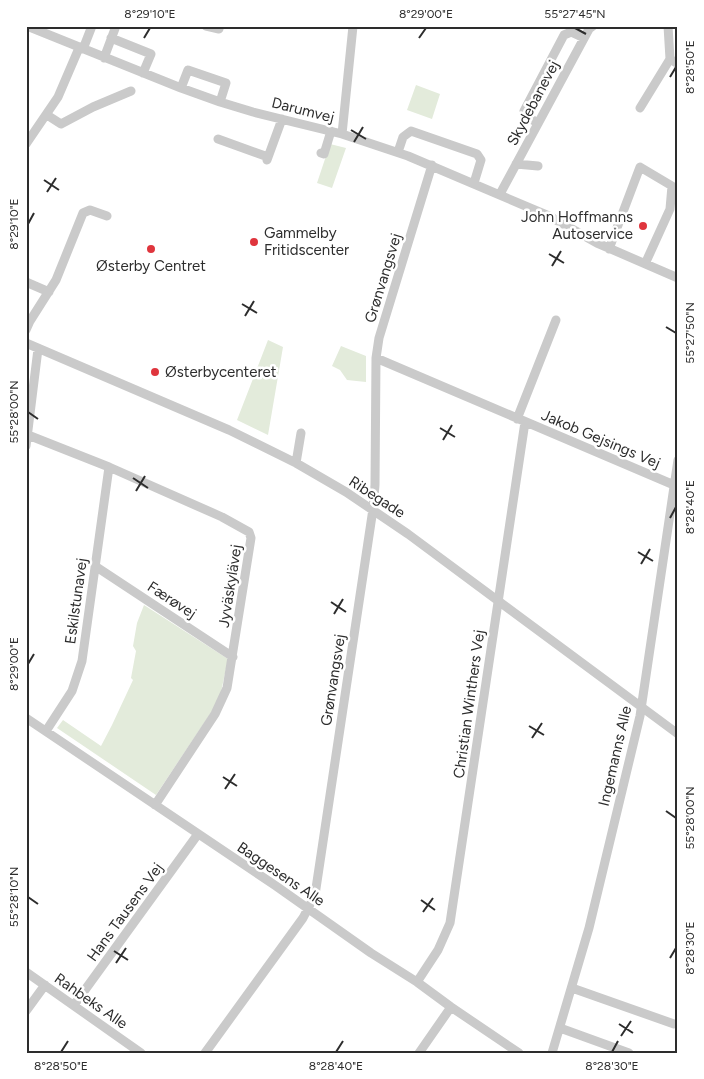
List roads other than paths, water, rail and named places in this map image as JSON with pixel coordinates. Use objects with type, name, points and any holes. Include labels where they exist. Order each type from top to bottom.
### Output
[{"type":"street","name":"Darumvej","points":[[27,26],[104,58],[220,102],[342,134],[432,165],[549,216],[609,249],[678,278]]},
{"type":"street","points":[[26,144],[58,97],[92,26]]},
{"type":"street","points":[[104,58],[116,26]]},
{"type":"street","points":[[206,26],[219,30]]},
{"type":"street","points":[[342,134],[353,26]]},
{"type":"street","name":"Skydebanevej","points":[[500,194],[584,38],[593,26]]},
{"type":"street","points":[[640,108],[674,61],[668,26]]},
{"type":"street","points":[[538,123],[529,118],[524,111],[564,35],[571,32],[584,38]]},
{"type":"street","points":[[112,38],[151,54],[143,73]]},
{"type":"street","points":[[181,88],[188,70],[226,83],[220,102]]},
{"type":"street","points":[[47,115],[61,124],[93,107],[131,92]]},
{"type":"street","points":[[218,139],[267,159],[279,140],[282,119]]},
{"type":"street","points":[[321,153],[324,154],[331,131]]},
{"type":"street","points":[[398,152],[404,137],[411,131],[477,154],[481,160],[474,183]]},
{"type":"street","points":[[516,164],[538,166]]},
{"type":"street","name":"Grønvangsvej","points":[[205,1053],[308,909],[315,895],[373,509],[375,485],[376,358],[379,338],[432,165]]},
{"type":"street","points":[[609,249],[640,167],[672,186],[670,208],[646,264]]},
{"type":"street","points":[[26,330],[56,280],[83,213],[90,210],[106,216]]},
{"type":"street","points":[[26,282],[49,292]]},
{"type":"street","name":"Jakob Gejsings Vej","points":[[521,420],[556,320]]},
{"type":"street","name":"Ribegade","points":[[26,344],[229,430],[296,463],[373,509],[678,734]]},
{"type":"street","points":[[26,446],[38,348]]},
{"type":"street","name":"Jakob Gejsings Vej","points":[[376,358],[674,485]]},
{"type":"street","name":"Christian Winthers Vej","points":[[417,982],[438,950],[450,923],[498,600],[521,420]]},
{"type":"street","points":[[296,463],[301,433]]},
{"type":"street","name":"Jyväskylävej","points":[[28,435],[109,467],[222,517],[249,532],[251,538],[250,547],[227,688],[215,714],[154,805]]},
{"type":"street","name":"Ingemanns Alle","points":[[552,1053],[589,928],[641,706],[678,460]]},
{"type":"street","name":"Eskilstunavej","points":[[46,731],[72,691],[82,661],[109,467]]},
{"type":"street","name":"Færøvej","points":[[95,566],[233,657]]},
{"type":"street","name":"Baggesens Alle","points":[[26,718],[276,886],[519,1053]]},
{"type":"street","name":"Hans Tausens Vej","points":[[74,1005],[198,834]]},
{"type":"street","name":"Rahbeks Alle","points":[[26,972],[141,1053]]},
{"type":"street","points":[[26,1011],[45,985]]},
{"type":"street","points":[[572,988],[674,1024]]},
{"type":"street","points":[[419,1053],[451,1007]]},
{"type":"street","points":[[560,1028],[629,1053]]},
{"type":"place","name":"John Hoffmanns Autoservice","points":[[643,226]]},
{"type":"place","name":"Gammelby Fritidscenter","points":[[254,242]]},
{"type":"place","name":"Østerby Centret","points":[[151,249]]},
{"type":"place","name":"Østerbycenteret","points":[[155,372]]}]
